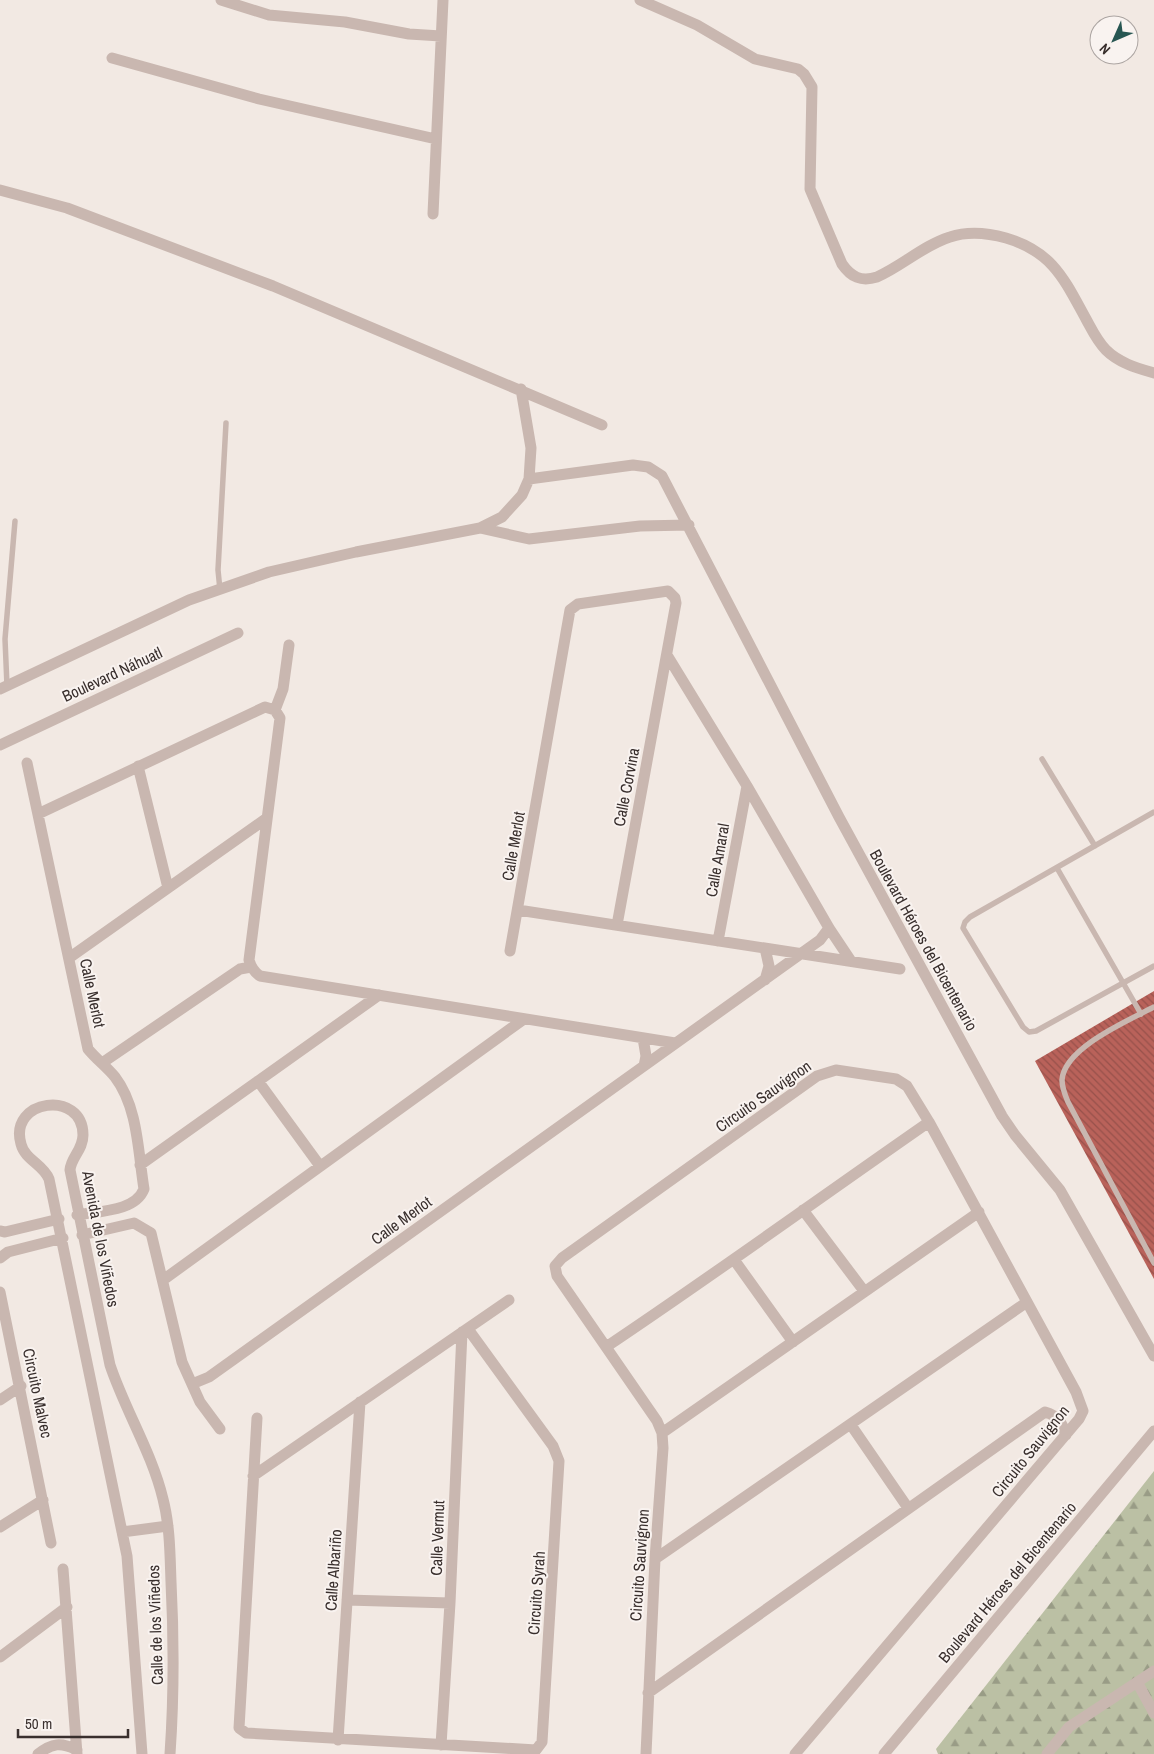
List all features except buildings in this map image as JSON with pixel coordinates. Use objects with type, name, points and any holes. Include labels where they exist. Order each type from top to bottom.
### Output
[{"type":"street","points":[[221,0],[269,15],[345,22],[408,34],[441,36]]},
{"type":"street","points":[[433,214],[443,0]]},
{"type":"street","points":[[640,0],[697,25],[755,60],[793,67],[804,74],[812,87],[810,189],[842,264],[848,273],[859,279],[868,280],[877,277],[937,243],[961,234],[991,235],[1018,242],[1044,257],[1060,274],[1094,334],[1108,352],[1132,366],[1154,373]]},
{"type":"street","points":[[112,58],[259,99],[436,139]]},
{"type":"street","points":[[0,190],[67,208],[273,286],[443,359],[521,389],[602,425]]},
{"type":"street","points":[[480,528],[502,518],[522,495],[529,479],[531,448],[521,389]]},
{"type":"street","name":"Boulevard Héroes del Bicentenario","points":[[529,479],[633,465],[648,467],[662,476],[839,818],[1002,1116],[1060,1190],[1154,1356]]},
{"type":"street","points":[[480,528],[529,539],[640,526],[689,525]]},
{"type":"street","name":"Boulevard Náhuatl","points":[[4,688],[189,600],[269,572],[480,528]]},
{"type":"street","name":"Calle Merlot","points":[[510,951],[570,610],[578,604],[663,590],[673,593]]},
{"type":"street","name":"Calle Corvina","points":[[617,925],[676,603],[673,593]]},
{"type":"street","name":"Boulevard Náhuatl","points":[[0,745],[238,633]]},
{"type":"street","points":[[275,710],[283,689],[288,645]]},
{"type":"street","points":[[667,655],[747,786],[828,928],[851,961]]},
{"type":"street","points":[[38,814],[265,708],[275,710],[280,718],[250,941],[251,967],[260,976],[675,1043]]},
{"type":"street","name":"Calle Merlot","points":[[27,763],[88,1049],[115,1078],[129,1100],[134,1120],[144,1189],[140,1197],[128,1205],[77,1215]]},
{"type":"street","points":[[138,766],[168,888]]},
{"type":"street","name":"Calle Amaral","points":[[718,941],[747,786]]},
{"type":"street","points":[[69,958],[267,818]]},
{"type":"street","points":[[518,910],[900,969]]},
{"type":"street","points":[[802,954],[820,940],[828,928]]},
{"type":"street","points":[[765,948],[769,966],[765,980]]},
{"type":"street","name":"Calle Merlot","points":[[192,1384],[209,1377],[802,954]]},
{"type":"street","points":[[102,1063],[240,969],[251,967]]},
{"type":"street","points":[[140,1165],[379,995]]},
{"type":"street","points":[[163,1280],[524,1019]]},
{"type":"street","points":[[643,1038],[646,1056],[644,1066]]},
{"type":"street","name":"Circuito Sauvignon","points":[[646,1754],[655,1560],[663,1448],[662,1434],[657,1421],[558,1276],[555,1266],[817,1076],[836,1070],[900,1080],[907,1086],[979,1212],[1083,1406],[1082,1416],[795,1754]]},
{"type":"street","points":[[258,1081],[320,1166]]},
{"type":"street","name":"Avenida de los Viñedos","points":[[122,1532],[63,1238],[46,1171],[23,1151],[19,1135],[20,1127],[29,1112],[44,1104],[60,1105],[68,1108],[75,1114],[82,1129],[82,1145],[70,1162],[77,1215],[110,1364],[120,1395],[156,1475],[168,1526]]},
{"type":"street","points":[[606,1347],[735,1260],[929,1122]]},
{"type":"street","points":[[803,1210],[864,1291]]},
{"type":"street","points":[[662,1434],[979,1212]]},
{"type":"street","points":[[0,1231],[5,1232],[58,1219]]},
{"type":"street","points":[[82,1235],[134,1223],[146,1228],[154,1239],[178,1349],[200,1402],[220,1429]]},
{"type":"street","points":[[0,1258],[8,1252],[63,1238]]},
{"type":"street","points":[[735,1260],[792,1342]]},
{"type":"street","name":"Circuito Malvec","points":[[0,1292],[52,1543]]},
{"type":"street","points":[[253,1476],[509,1300]]},
{"type":"street","points":[[655,1560],[1027,1302]]},
{"type":"street","name":"Calle Vermut","points":[[441,1745],[465,1330]]},
{"type":"street","name":"Circuito Syrah","points":[[257,1418],[237,1726],[246,1733],[338,1740],[383,1748],[399,1749],[441,1745],[530,1751],[540,1746],[559,1461],[553,1446],[465,1330]]},
{"type":"street","points":[[0,1400],[21,1386]]},
{"type":"street","name":"Calle Albariño","points":[[338,1740],[360,1402]]},
{"type":"street","points":[[648,1693],[1045,1412],[1055,1415],[1062,1423],[1066,1435]]},
{"type":"street","points":[[851,1425],[908,1508]]},
{"type":"street","name":"Boulevard Héroes del Bicentenario","points":[[884,1754],[1154,1431]]},
{"type":"street","points":[[0,1527],[43,1500]]},
{"type":"street","points":[[122,1532],[168,1526]]},
{"type":"street","name":"Calle de los Viñedos","points":[[168,1526],[175,1655],[170,1754]]},
{"type":"street","name":"Calle de los Viñedos","points":[[122,1532],[131,1595],[142,1754]]},
{"type":"street","points":[[63,1569],[77,1752]]},
{"type":"street","points":[[347,1600],[450,1603]]},
{"type":"street","points":[[0,1657],[67,1607]]},
{"type":"street","points":[[1047,1754],[1069,1727],[1154,1671]]},
{"type":"street","points":[[1137,1682],[1154,1713]]},
{"type":"street","points":[[1057,1742],[1063,1754]]},
{"type":"street","points":[[38,1754],[55,1744],[64,1744],[77,1752]]},
{"type":"lane","points":[[220,590],[218,570],[226,423]]},
{"type":"lane","points":[[4,688],[5,639],[15,521]]},
{"type":"lane","points":[[1042,759],[1095,846]]},
{"type":"lane","points":[[1154,812],[970,917],[965,922],[963,928],[1025,1030],[1036,1032],[1154,966]]},
{"type":"lane","points":[[1057,868],[1141,1014]]},
{"type":"lane","points":[[1154,1007],[1084,1047],[1068,1064],[1062,1079],[1068,1102],[1154,1262]]},
{"type":"green space","points":[[1154,1471],[1154,1754],[938,1754],[936,1749]]}]
